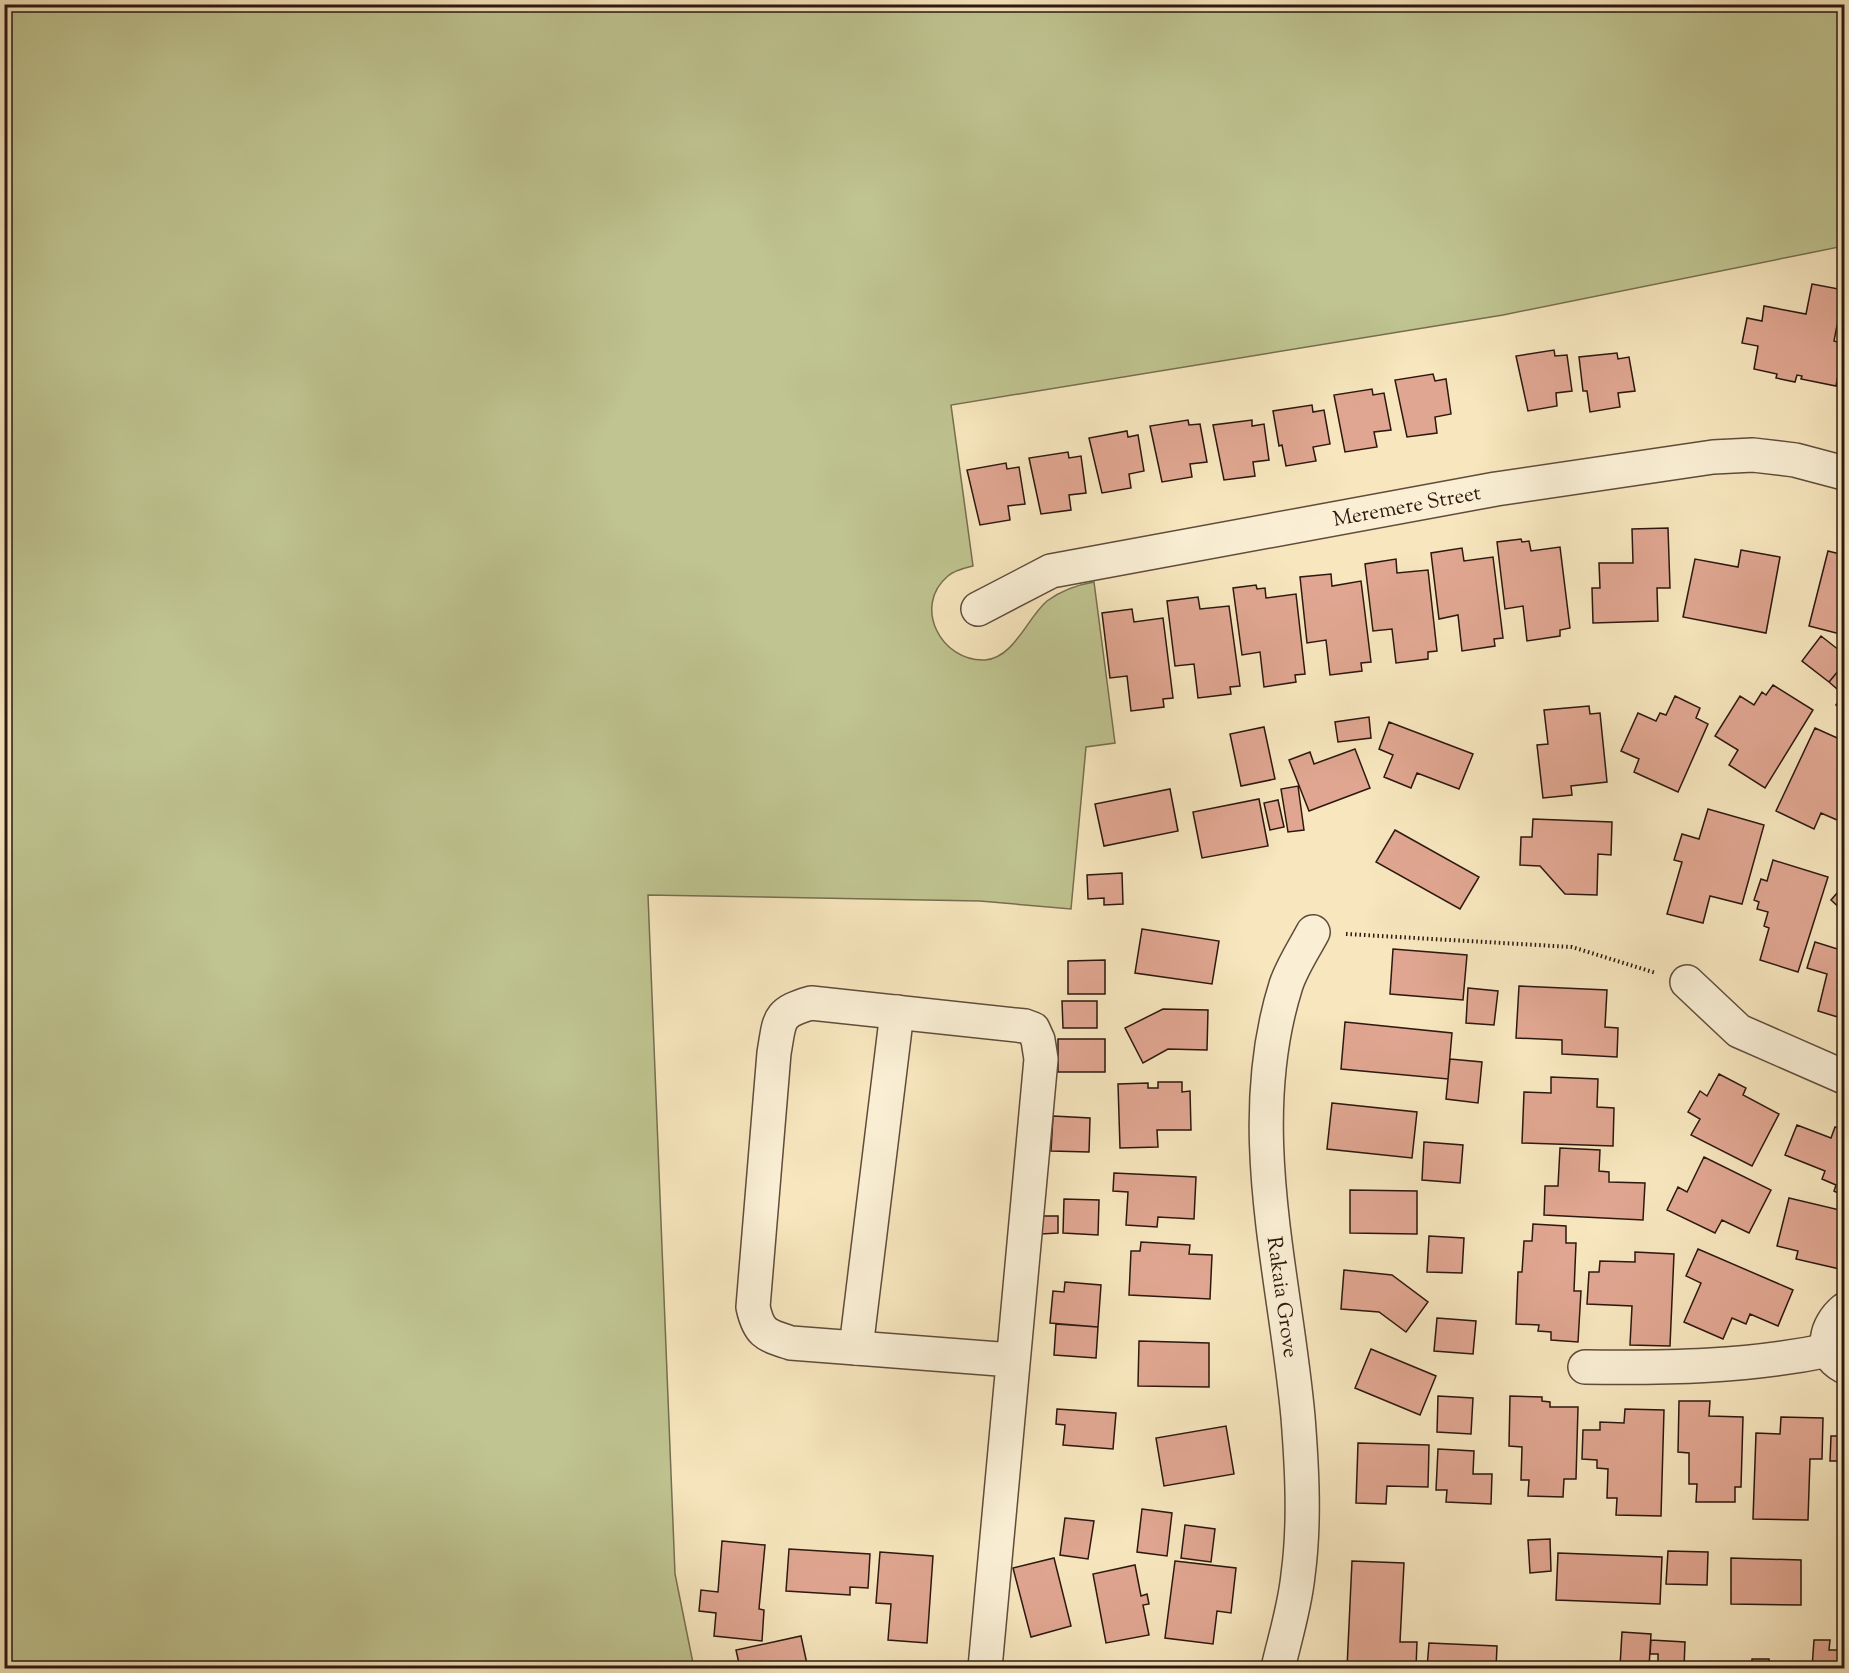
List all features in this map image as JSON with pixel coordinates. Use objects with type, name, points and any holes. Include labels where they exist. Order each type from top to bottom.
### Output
[{"type":"street","name":"Meremere Street","points":[[978,609],[1052,571],[1496,489],[1713,457],[1743,455],[1795,460],[1845,473]]},
{"type":"street","name":"Rakaia Grove","points":[[1278,1668],[1298,1576],[1301,1524],[1298,1420],[1267,1170],[1266,1096],[1274,1030],[1287,982],[1313,932]]},
{"type":"street","points":[[1687,982],[1739,1031],[1845,1077]]},
{"type":"street","points":[[986,1668],[1012,1360],[1041,1059],[1038,1040],[1032,1029],[1025,1026],[811,1003],[793,1008],[781,1018],[774,1053],[753,1307],[757,1325],[768,1336],[791,1343],[1012,1360]]},
{"type":"street","points":[[856,1348],[897,1012]]},
{"type":"street","points":[[1585,1367],[1719,1366],[1783,1359],[1837,1359],[1827,1334],[1834,1318],[1845,1310]]},
{"type":"path","points":[[1313,932],[1572,947],[1687,982]]},
{"type":"green space","points":[[5,4],[1844,5],[1844,246],[1503,315],[951,405],[973,566],[951,574],[937,588],[932,602],[932,616],[936,630],[944,642],[956,652],[969,658],[985,660],[995,658],[1012,645],[1047,601],[1069,588],[1094,582],[1115,743],[1086,747],[1071,909],[980,901],[648,895],[675,1574],[694,1668],[5,1668]]},
{"type":"building","points":[[1812,284],[1844,290],[1834,341],[1844,344],[1836,386],[1801,379],[1802,376],[1797,375],[1795,382],[1776,378],[1777,374],[1754,369],[1758,346],[1742,343],[1747,318],[1762,321],[1764,306],[1806,314]]},
{"type":"building","points":[[1554,350],[1555,356],[1567,355],[1572,391],[1556,393],[1557,406],[1528,411],[1516,356]]},
{"type":"building","points":[[1617,353],[1618,359],[1629,357],[1635,391],[1618,393],[1620,407],[1590,412],[1587,391],[1583,391],[1579,357]]},
{"type":"building","points":[[1433,374],[1435,381],[1446,379],[1451,414],[1435,417],[1437,433],[1407,437],[1395,380]]},
{"type":"building","points":[[1372,389],[1373,395],[1384,393],[1391,430],[1374,432],[1377,447],[1345,452],[1334,395]]},
{"type":"building","points":[[1312,405],[1313,412],[1324,410],[1330,444],[1313,447],[1316,461],[1286,466],[1282,445],[1279,446],[1273,411]]},
{"type":"building","points":[[1188,420],[1189,425],[1200,424],[1207,462],[1190,464],[1192,477],[1162,482],[1150,426]]},
{"type":"building","points":[[1252,420],[1252,426],[1264,424],[1269,460],[1253,462],[1255,476],[1224,480],[1213,425]]},
{"type":"building","points":[[1127,431],[1128,437],[1138,435],[1144,471],[1129,474],[1131,488],[1102,493],[1089,438]]},
{"type":"building","points":[[1068,452],[1069,458],[1081,456],[1086,493],[1069,495],[1071,510],[1041,514],[1029,458]]},
{"type":"building","points":[[1006,463],[1007,469],[1019,467],[1025,504],[1008,506],[1010,520],[980,525],[967,470]]},
{"type":"building","points":[[1668,528],[1670,588],[1657,588],[1658,621],[1593,623],[1592,588],[1600,588],[1599,563],[1633,563],[1632,529]]},
{"type":"building","points":[[1521,539],[1522,542],[1529,541],[1531,551],[1560,547],[1570,628],[1560,630],[1560,636],[1527,641],[1523,606],[1505,609],[1497,542]]},
{"type":"building","points":[[1462,548],[1464,561],[1493,557],[1503,638],[1494,639],[1495,646],[1462,651],[1458,615],[1439,619],[1431,553]]},
{"type":"building","points":[[1741,550],[1780,557],[1766,633],[1683,617],[1695,559],[1738,567]]},
{"type":"building","points":[[1828,551],[1844,555],[1844,635],[1809,626]]},
{"type":"building","points":[[1396,559],[1397,573],[1428,570],[1437,651],[1428,652],[1428,659],[1396,663],[1392,629],[1373,631],[1365,564]]},
{"type":"building","points":[[1331,574],[1332,586],[1361,581],[1371,662],[1361,663],[1362,671],[1330,675],[1326,640],[1307,643],[1300,577]]},
{"type":"building","points":[[1256,585],[1257,589],[1265,588],[1266,598],[1296,594],[1305,674],[1295,675],[1296,682],[1264,687],[1260,652],[1242,655],[1233,588]]},
{"type":"building","points":[[1198,597],[1200,609],[1229,606],[1240,686],[1230,687],[1231,694],[1198,698],[1194,664],[1175,666],[1167,601]]},
{"type":"building","points":[[1132,609],[1134,622],[1163,618],[1173,698],[1163,699],[1164,707],[1131,711],[1127,676],[1110,678],[1102,613]]},
{"type":"building","points":[[1821,636],[1844,654],[1844,664],[1829,682],[1802,661]]},
{"type":"building","points":[[1844,664],[1844,695],[1829,682]]},
{"type":"building","points":[[1773,685],[1813,710],[1765,788],[1729,765],[1738,750],[1715,736],[1740,696],[1754,705],[1762,692],[1766,695]]},
{"type":"building","points":[[1844,695],[1844,712],[1836,705]]},
{"type":"building","points":[[1675,696],[1700,708],[1696,718],[1708,724],[1678,792],[1634,772],[1639,759],[1621,751],[1638,713],[1656,721],[1660,713],[1666,715]]},
{"type":"building","points":[[1589,706],[1590,714],[1600,713],[1607,782],[1571,786],[1572,795],[1543,798],[1537,745],[1548,744],[1544,710]]},
{"type":"building","points":[[1369,717],[1371,738],[1338,742],[1335,722]]},
{"type":"building","points":[[1389,722],[1473,754],[1459,789],[1417,773],[1411,788],[1384,777],[1393,755],[1379,749]]},
{"type":"building","points":[[1264,727],[1275,779],[1241,786],[1230,734]]},
{"type":"building","points":[[1815,728],[1844,741],[1844,823],[1821,813],[1814,829],[1776,811]]},
{"type":"building","points":[[1355,749],[1370,788],[1309,811],[1289,760],[1310,752],[1314,764]]},
{"type":"building","points":[[1298,786],[1304,830],[1288,832],[1281,789]]},
{"type":"building","points":[[1170,789],[1178,831],[1104,846],[1095,804]]},
{"type":"building","points":[[1259,799],[1268,846],[1202,858],[1193,812]]},
{"type":"building","points":[[1278,800],[1284,827],[1270,830],[1264,803]]},
{"type":"building","points":[[1708,809],[1764,825],[1742,904],[1710,896],[1703,923],[1667,914],[1682,862],[1674,860],[1682,834],[1699,839]]},
{"type":"building","points":[[1533,819],[1612,822],[1611,855],[1598,854],[1597,895],[1565,894],[1540,866],[1520,865],[1521,837],[1532,837]]},
{"type":"building","points":[[1395,830],[1479,877],[1460,909],[1376,862]]},
{"type":"building","points":[[1773,860],[1828,877],[1798,972],[1760,960],[1769,928],[1764,926],[1768,912],[1757,909],[1759,902],[1754,900],[1761,879],[1767,881]]},
{"type":"building","points":[[1122,873],[1123,904],[1104,905],[1104,898],[1088,899],[1087,875]]},
{"type":"building","points":[[1844,885],[1844,912],[1831,900]]},
{"type":"building","points":[[1142,929],[1219,941],[1212,984],[1135,973]]},
{"type":"building","points":[[1815,942],[1844,951],[1844,1019],[1818,1011],[1827,974],[1807,968]]},
{"type":"building","points":[[1393,949],[1467,955],[1463,1000],[1390,994]]},
{"type":"building","points":[[1105,960],[1105,994],[1068,994],[1068,961]]},
{"type":"building","points":[[1519,986],[1607,990],[1605,1027],[1618,1028],[1617,1057],[1562,1054],[1562,1040],[1516,1038]]},
{"type":"building","points":[[1468,988],[1498,991],[1494,1025],[1466,1023]]},
{"type":"building","points":[[1062,1001],[1097,1001],[1097,1028],[1063,1028]]},
{"type":"building","points":[[1163,1009],[1208,1010],[1207,1050],[1168,1049],[1143,1063],[1125,1028]]},
{"type":"building","points":[[1345,1022],[1452,1033],[1448,1079],[1341,1069]]},
{"type":"building","points":[[1058,1039],[1105,1039],[1105,1072],[1058,1072]]},
{"type":"building","points":[[1450,1059],[1482,1062],[1478,1103],[1446,1099]]},
{"type":"building","points":[[1719,1074],[1746,1088],[1743,1095],[1779,1114],[1752,1166],[1691,1135],[1700,1119],[1688,1112],[1700,1091],[1707,1096]]},
{"type":"building","points":[[1551,1077],[1598,1079],[1597,1107],[1614,1108],[1613,1146],[1522,1143],[1524,1092],[1551,1093]]},
{"type":"building","points":[[1158,1082],[1182,1082],[1182,1092],[1190,1091],[1191,1130],[1157,1130],[1158,1147],[1120,1148],[1118,1084],[1148,1083],[1148,1088],[1158,1088]]},
{"type":"building","points":[[1332,1103],[1417,1112],[1412,1158],[1327,1149]]},
{"type":"building","points":[[1053,1116],[1090,1118],[1089,1152],[1051,1151]]},
{"type":"building","points":[[1797,1125],[1831,1138],[1835,1127],[1844,1130],[1844,1196],[1834,1191],[1836,1185],[1822,1179],[1825,1171],[1785,1155]]},
{"type":"building","points":[[1424,1142],[1463,1145],[1460,1183],[1422,1180]]},
{"type":"building","points":[[1560,1148],[1600,1150],[1599,1171],[1609,1172],[1609,1182],[1645,1183],[1643,1220],[1544,1215],[1545,1186],[1558,1186]]},
{"type":"building","points":[[1704,1157],[1771,1190],[1749,1233],[1722,1220],[1715,1233],[1667,1210],[1678,1187],[1687,1192]]},
{"type":"building","points":[[1114,1173],[1196,1177],[1194,1219],[1158,1217],[1157,1227],[1126,1225],[1128,1192],[1113,1191]]},
{"type":"building","points":[[1350,1190],[1417,1191],[1417,1234],[1350,1233]]},
{"type":"building","points":[[1789,1198],[1844,1211],[1844,1270],[1796,1259],[1798,1251],[1777,1246]]},
{"type":"building","points":[[1064,1199],[1099,1200],[1098,1235],[1063,1233]]},
{"type":"building","points":[[1040,1216],[1058,1216],[1058,1233],[1041,1234]]},
{"type":"building","points":[[1533,1224],[1566,1226],[1566,1243],[1576,1243],[1574,1291],[1581,1291],[1578,1342],[1551,1340],[1551,1332],[1538,1331],[1539,1325],[1516,1324],[1518,1272],[1522,1272],[1524,1241],[1532,1241]]},
{"type":"building","points":[[1429,1236],[1464,1238],[1462,1273],[1427,1272]]},
{"type":"building","points":[[1141,1242],[1190,1245],[1189,1254],[1212,1255],[1210,1299],[1129,1295],[1131,1251],[1140,1251]]},
{"type":"building","points":[[1698,1249],[1793,1290],[1778,1326],[1750,1314],[1746,1324],[1732,1318],[1723,1339],[1684,1322],[1701,1283],[1686,1276]]},
{"type":"building","points":[[1635,1252],[1674,1254],[1670,1346],[1630,1345],[1632,1306],[1587,1304],[1589,1272],[1599,1272],[1600,1261],[1635,1262]]},
{"type":"building","points":[[1344,1270],[1392,1275],[1428,1302],[1406,1332],[1379,1312],[1341,1309]]},
{"type":"building","points":[[1065,1282],[1101,1285],[1098,1327],[1050,1323],[1053,1291],[1064,1292]]},
{"type":"building","points":[[1437,1318],[1476,1321],[1473,1354],[1434,1351]]},
{"type":"building","points":[[1056,1324],[1098,1327],[1096,1358],[1054,1355]]},
{"type":"building","points":[[1139,1341],[1209,1343],[1209,1387],[1138,1386]]},
{"type":"building","points":[[1371,1349],[1436,1376],[1420,1415],[1355,1388]]},
{"type":"building","points":[[1438,1396],[1473,1398],[1471,1434],[1437,1432]]},
{"type":"building","points":[[1510,1396],[1542,1397],[1542,1401],[1550,1402],[1550,1407],[1578,1407],[1576,1479],[1564,1479],[1563,1497],[1528,1496],[1529,1480],[1521,1480],[1522,1447],[1509,1446]]},
{"type":"building","points":[[1679,1401],[1710,1401],[1709,1416],[1743,1417],[1741,1487],[1735,1487],[1735,1502],[1696,1502],[1697,1484],[1689,1484],[1689,1453],[1678,1452]]},
{"type":"building","points":[[1057,1409],[1116,1413],[1113,1449],[1063,1445],[1065,1425],[1056,1424]]},
{"type":"building","points":[[1625,1409],[1664,1410],[1661,1516],[1616,1515],[1617,1498],[1607,1498],[1608,1469],[1597,1468],[1597,1460],[1582,1459],[1583,1430],[1600,1430],[1600,1422],[1624,1423]]},
{"type":"building","points":[[1781,1417],[1823,1418],[1822,1459],[1810,1459],[1808,1520],[1753,1519],[1756,1433],[1780,1434]]},
{"type":"building","points":[[1226,1426],[1234,1474],[1164,1486],[1156,1438]]},
{"type":"building","points":[[1831,1436],[1844,1436],[1844,1505],[1842,1505],[1842,1461],[1830,1461]]},
{"type":"building","points":[[1358,1443],[1429,1445],[1428,1487],[1387,1486],[1386,1504],[1356,1503]]},
{"type":"building","points":[[1438,1449],[1474,1451],[1473,1474],[1492,1474],[1491,1504],[1446,1502],[1447,1490],[1436,1490]]},
{"type":"building","points":[[1142,1509],[1172,1513],[1167,1556],[1137,1552]]},
{"type":"building","points":[[1065,1518],[1094,1521],[1088,1559],[1060,1555]]},
{"type":"building","points":[[1185,1525],[1215,1529],[1211,1562],[1181,1558]]},
{"type":"building","points":[[1550,1539],[1551,1571],[1530,1573],[1528,1540]]},
{"type":"building","points":[[722,1541],[765,1545],[759,1609],[764,1610],[762,1641],[714,1636],[716,1613],[699,1611],[701,1590],[718,1592]]},
{"type":"building","points":[[789,1549],[870,1554],[868,1588],[850,1587],[850,1595],[786,1591]]},
{"type":"building","points":[[1668,1551],[1708,1552],[1707,1585],[1666,1584]]},
{"type":"building","points":[[880,1552],[933,1556],[927,1643],[888,1640],[891,1604],[876,1603]]},
{"type":"building","points":[[1558,1553],[1662,1557],[1660,1604],[1556,1600]]},
{"type":"building","points":[[1054,1558],[1071,1626],[1031,1637],[1013,1568]]},
{"type":"building","points":[[1731,1558],[1801,1560],[1801,1605],[1731,1604]]},
{"type":"building","points":[[1175,1561],[1236,1568],[1231,1613],[1217,1611],[1213,1644],[1165,1638]]},
{"type":"building","points":[[1352,1561],[1404,1563],[1400,1642],[1417,1642],[1416,1668],[1347,1668]]},
{"type":"building","points":[[1135,1565],[1141,1596],[1147,1594],[1149,1604],[1143,1605],[1149,1635],[1106,1643],[1093,1574]]},
{"type":"building","points":[[1622,1632],[1651,1634],[1649,1667],[1620,1666]]},
{"type":"building","points":[[801,1636],[807,1664],[793,1668],[740,1668],[736,1650]]},
{"type":"building","points":[[1651,1640],[1685,1642],[1684,1668],[1658,1668],[1658,1654],[1650,1654]]},
{"type":"building","points":[[1814,1640],[1830,1640],[1829,1650],[1841,1650],[1840,1668],[1812,1668]]},
{"type":"building","points":[[1429,1643],[1497,1646],[1496,1668],[1427,1668]]},
{"type":"building","points":[[1752,1659],[1769,1659],[1769,1668],[1752,1668]]},
{"type":"building","points":[[1552,1662],[1625,1666],[1625,1668],[1552,1668]]}]
